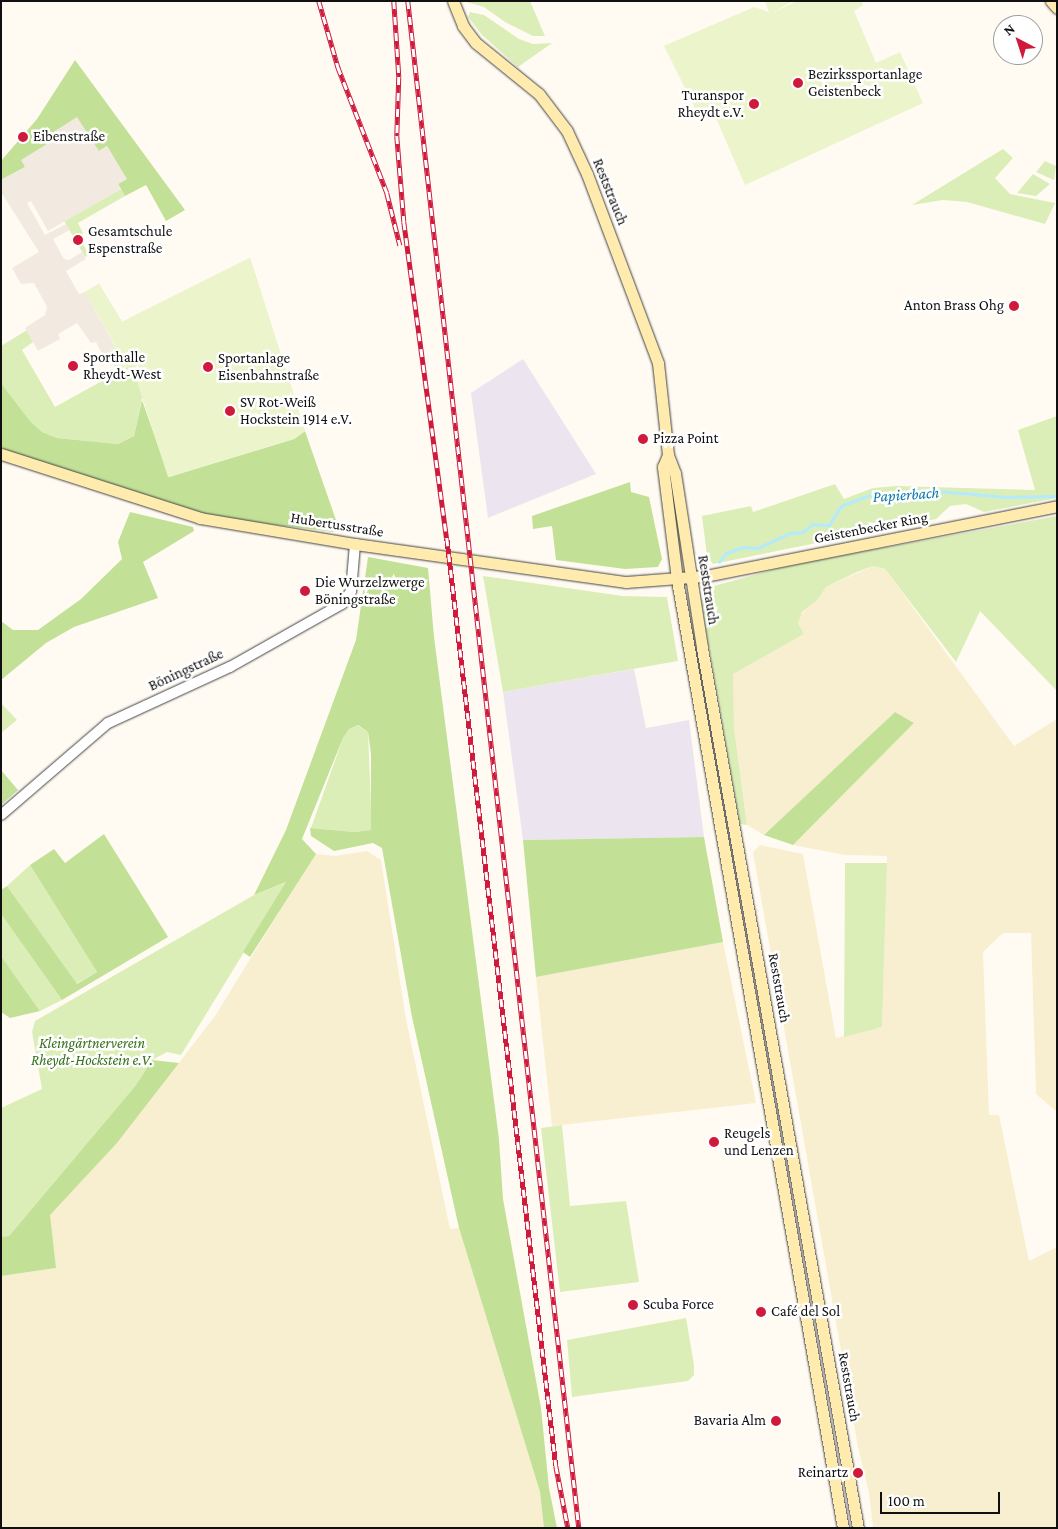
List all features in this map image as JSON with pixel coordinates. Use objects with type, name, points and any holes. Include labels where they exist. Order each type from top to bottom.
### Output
[{"type":"main road","points":[[1051,1],[1057,8]]},
{"type":"main road","name":"Reststrauch","points":[[454,6],[476,43],[550,107],[578,152],[653,346],[661,383],[668,455],[674,473],[690,578],[858,1528]]},
{"type":"main road","name":"Hubertusstraße","points":[[1,454],[176,512],[355,544],[591,579],[648,583],[678,580]]},
{"type":"main road","name":"Reststrauch","points":[[668,455],[663,467],[678,580],[843,1528]]},
{"type":"main road","name":"Geistenbecker Ring","points":[[678,580],[1057,506]]},
{"type":"street","name":"Böningstraße","points":[[1,815],[108,723],[230,667],[342,604],[351,591],[355,544]]},
{"type":"shaded area","points":[[77,117],[99,151],[107,146],[127,179],[118,184],[121,189],[48,231],[31,201],[27,203],[45,235],[66,224],[70,230],[53,239],[64,259],[69,260],[82,252],[86,259],[66,271],[79,294],[85,292],[115,346],[111,348],[122,368],[113,374],[116,369],[112,363],[107,363],[96,342],[91,343],[77,323],[58,334],[60,339],[38,351],[25,328],[45,315],[47,307],[34,283],[21,284],[12,268],[39,252],[1,192],[1,180],[25,167],[21,160],[47,144],[44,138]]},
{"type":"shaded area","points":[[523,359],[596,474],[488,518],[471,393]]},
{"type":"shaded area","points":[[873,566],[885,569],[1014,746],[1057,719],[1057,1117],[1056,1111],[1036,1094],[1031,933],[1003,933],[983,952],[989,1115],[999,1115],[1029,1261],[1057,1247],[1057,1528],[873,1528],[869,1493],[858,1447],[753,852],[760,845],[803,854],[836,1038],[882,1027],[887,856],[845,855],[793,845],[914,723],[895,712],[764,835],[747,825],[734,728],[732,674],[804,634],[798,623],[799,617],[826,587]]},
{"type":"shaded area","points":[[634,669],[646,728],[689,720],[704,837],[523,840],[503,692]]},
{"type":"shaded area","points":[[367,851],[381,860],[406,1019],[450,1229],[459,1228],[540,1492],[544,1528],[1,1528],[1,1276],[56,1268],[49,1215],[117,1143],[215,1016],[313,857],[316,854],[335,856]]},
{"type":"shaded area","points":[[723,942],[756,1103],[552,1126],[536,977]]},
{"type":"green space","points":[[463,1],[530,1],[545,36],[533,36],[505,22],[484,7]]},
{"type":"green space","name":"Bezirkssportanlage Geistenbeck","points":[[765,1],[793,1],[772,13],[797,1],[862,1],[863,5],[854,11],[876,63],[900,52],[923,103],[745,185],[716,118],[697,112],[664,46],[754,7],[769,12]]},
{"type":"green space","points":[[470,12],[484,15],[519,39],[533,44],[552,43],[518,67],[482,35],[468,17]]},
{"type":"green space","points":[[75,60],[185,210],[166,221],[146,185],[125,196],[118,184],[126,179],[107,146],[99,151],[44,138],[47,144],[25,167],[1,180],[1,161],[37,119]]},
{"type":"green space","points":[[1003,149],[1013,158],[995,178],[1010,194],[1055,203],[1045,224],[967,202],[943,200],[912,205]]},
{"type":"green space","points":[[1045,161],[1056,166],[1054,180],[1036,172]]},
{"type":"green space","points":[[1033,174],[1050,184],[1036,196],[1017,193]]},
{"type":"green space","points":[[121,189],[125,196],[78,223],[83,233],[79,236],[89,255],[85,257],[64,221]]},
{"type":"green space","name":"Sportanlage Eisenbahnstraße","points":[[250,258],[305,431],[142,398],[134,436],[118,444],[57,438],[42,432],[30,421],[1,383],[1,346],[27,330],[33,342],[22,350],[55,407],[131,365],[85,292],[99,284],[122,322]]},
{"type":"green space","name":"Sportanlage Eisenbahnstraße","points":[[250,258],[305,431],[294,439],[168,477],[132,366],[122,368],[111,348],[115,345],[85,292],[99,284],[122,322]]},
{"type":"green space","points":[[1,383],[30,421],[42,432],[57,438],[118,444],[134,436],[142,400],[169,477],[294,439],[305,431],[336,520],[334,532],[210,517],[139,497],[1,448]]},
{"type":"green space","points":[[1057,416],[1057,498],[984,512],[966,504],[950,506],[936,519],[713,564],[707,556],[702,516],[751,506],[753,512],[835,484],[844,499],[873,488],[896,486],[1035,490],[1018,430]]},
{"type":"green space","points":[[630,482],[631,492],[649,497],[662,559],[658,567],[625,569],[556,560],[552,526],[533,529],[532,516]]},
{"type":"green space","points":[[130,512],[193,527],[194,531],[143,562],[158,598],[74,627],[46,643],[1,680],[1,621],[13,630],[38,630],[81,599],[122,559],[118,542]]},
{"type":"green space","points":[[1057,516],[1057,691],[980,611],[956,662],[885,569],[873,566],[857,572],[826,587],[817,600],[802,612],[798,623],[804,634],[733,674],[734,728],[747,825],[740,824],[701,601],[710,587],[790,565]]},
{"type":"green space","points":[[368,557],[428,568],[434,637],[499,1139],[503,1199],[541,1408],[549,1488],[557,1528],[544,1528],[540,1492],[459,1228],[412,1017],[382,848],[373,843],[334,851],[311,836],[310,828],[355,832],[371,830],[371,754],[368,732],[358,725],[349,729],[343,738],[302,839],[316,854],[250,957],[243,952],[286,882],[254,895],[286,830],[356,640]]},
{"type":"green space","points":[[483,576],[623,596],[667,597],[678,661],[503,692]]},
{"type":"green space","points":[[1,703],[17,720],[1,733]]},
{"type":"green space","points":[[895,712],[914,723],[793,845],[764,835]]},
{"type":"green space","points":[[357,725],[368,732],[372,830],[355,832],[311,828],[343,738],[349,729]]},
{"type":"green space","points":[[1,770],[18,790],[1,805]]},
{"type":"green space","points":[[104,834],[168,937],[62,1000],[1,914],[1,890],[7,886],[77,984],[97,972],[30,865],[54,849],[65,863]]},
{"type":"green space","points":[[704,837],[723,942],[536,977],[523,840]]},
{"type":"green space","points":[[845,863],[887,863],[882,1027],[844,1037]]},
{"type":"green space","points":[[30,865],[97,972],[76,984],[7,886]]},
{"type":"green space","name":"Kleingärtnerverein Rheydt-Hockstein e.V.","points":[[287,882],[181,1055],[167,1052],[152,1060],[136,1085],[9,1236],[1,1237],[1,1108],[42,1089],[32,1032],[35,1021],[254,895]]},
{"type":"green space","points":[[1,914],[62,1000],[40,1011],[1,956]]},
{"type":"green space","points":[[1,956],[40,1011],[10,1018],[1,1012]]},
{"type":"green space","points":[[152,1060],[179,1063],[117,1143],[50,1215],[56,1268],[1,1276],[1,1237],[9,1236],[136,1085]]},
{"type":"green space","points":[[562,1125],[570,1206],[626,1201],[639,1282],[560,1292],[541,1128]]},
{"type":"green space","points":[[686,1318],[694,1365],[694,1375],[688,1381],[572,1397],[567,1340]]},
{"type":"waterway","name":"Papierbach","points":[[719,562],[726,553],[743,547],[758,548],[790,533],[803,532],[813,524],[829,525],[841,506],[870,495],[928,490],[1006,497],[1057,496]]},
{"type":"railway","points":[[319,1],[338,67],[387,193],[400,245]]},
{"type":"railway","points":[[394,1],[399,77],[397,136],[404,222],[447,538],[556,1466],[568,1528]]},
{"type":"railway","points":[[408,1],[579,1528]]},
{"type":"place","name":"Bezirkssportanlage Geistenbeck","points":[[798,83]]},
{"type":"place","name":"Turanspor Rheydt e.V.","points":[[754,104]]},
{"type":"place","name":"Eibenstraße","points":[[23,137]]},
{"type":"place","name":"Gesamtschule Espenstraße","points":[[78,240]]},
{"type":"place","name":"Anton Brass Ohg","points":[[1014,306]]},
{"type":"place","name":"Sporthalle Rheydt-West","points":[[73,366]]},
{"type":"place","name":"Sportanlage Eisenbahnstraße","points":[[208,367]]},
{"type":"place","name":"SV Rot-Weiß Hockstein 1914 e.V.","points":[[230,411]]},
{"type":"place","name":"Pizza Point","points":[[643,439]]},
{"type":"place","name":"Die Wurzelzwerge Böningstraße","points":[[305,591]]},
{"type":"place","name":"Reugels und Lenzen","points":[[714,1142]]},
{"type":"place","name":"Scuba Force","points":[[633,1305]]},
{"type":"place","name":"Café del Sol","points":[[761,1312]]},
{"type":"place","name":"Bavaria Alm","points":[[776,1421]]},
{"type":"place","name":"Reinartz","points":[[858,1473]]}]
